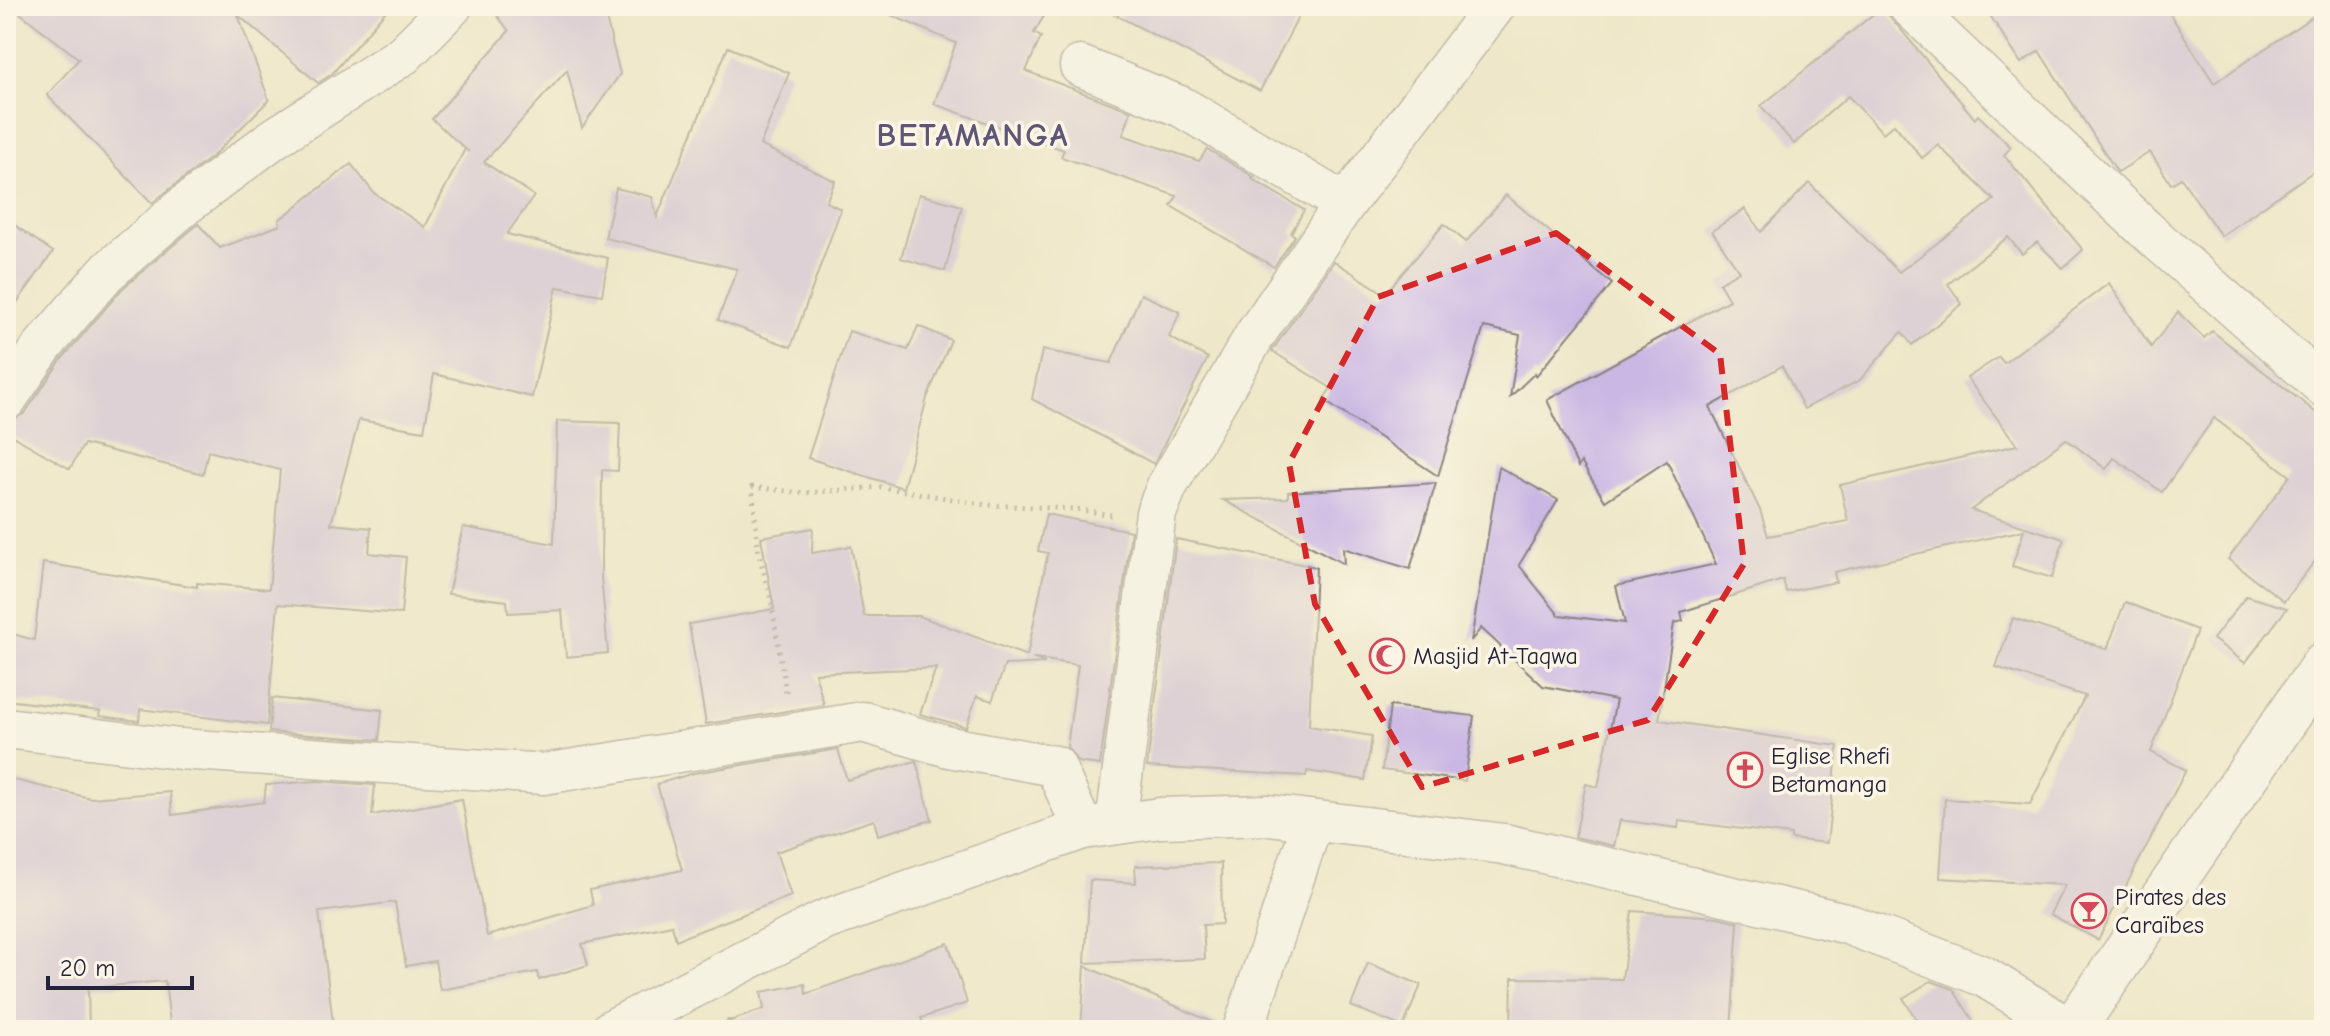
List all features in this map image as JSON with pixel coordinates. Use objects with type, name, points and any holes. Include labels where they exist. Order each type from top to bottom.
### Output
[{"type":"street","points":[[6,400],[43,346],[106,273],[184,206],[273,139],[403,55],[452,6]]},
{"type":"street","points":[[1100,827],[1155,523],[1167,486],[1255,335],[1345,204],[1495,6]]},
{"type":"street","points":[[1909,6],[2145,229],[2324,387]]},
{"type":"street","points":[[1080,66],[1182,107],[1345,204]]},
{"type":"street","points":[[611,1030],[825,920],[1100,827],[1160,818],[1269,815],[1504,844],[1845,923],[1983,976],[2072,1030],[2324,664]]},
{"type":"street","points":[[6,728],[180,749],[544,774],[863,722],[949,747],[1055,766],[1100,827]]},
{"type":"street","points":[[1243,1030],[1313,821]]},
{"type":"path","points":[[794,732],[770,594],[759,555],[752,487],[803,493],[881,487],[987,505],[1076,509],[1155,523]]},
{"type":"highlighted area","points":[[1556,233],[1720,354],[1744,564],[1648,720],[1422,787],[1315,604],[1289,463],[1378,297]]},
{"type":"building","points":[[11,6],[390,6],[332,74],[318,83],[238,15],[269,100],[215,154],[152,203],[47,95],[79,59]]},
{"type":"building","points":[[490,6],[603,6],[620,74],[582,128],[567,70],[484,162],[534,196],[507,234],[608,258],[602,295],[557,287],[532,397],[434,374],[424,431],[359,420],[331,524],[371,528],[369,553],[406,557],[401,614],[278,604],[267,725],[140,709],[139,721],[99,716],[100,711],[6,700],[6,632],[34,640],[43,563],[197,587],[197,583],[269,589],[280,470],[208,451],[203,474],[84,444],[70,469],[6,432],[6,423],[25,413],[61,360],[122,289],[198,224],[220,248],[280,225],[279,220],[351,164],[374,193],[425,227],[465,149],[469,152],[432,119],[509,31]]},
{"type":"building","points":[[870,6],[1050,6],[1034,33],[1041,37],[1026,71],[1131,111],[1123,135],[1199,161],[1207,149],[1254,177],[1252,179],[1304,210],[1291,233],[1295,236],[1274,267],[1171,206],[1177,196],[1061,157],[1064,150],[934,104],[956,43]]},
{"type":"building","points":[[1099,6],[1304,6],[1260,91]]},
{"type":"building","points":[[1984,6],[2165,6],[2214,83],[2324,9],[2324,164],[2221,236],[2181,178],[2171,184],[2150,152],[2118,172],[2039,51],[2021,63]]},
{"type":"building","points":[[1882,7],[1975,119],[1978,115],[2011,147],[2004,155],[2083,250],[2063,268],[2037,242],[2022,254],[2008,237],[1948,284],[1962,304],[1912,345],[1902,332],[1860,380],[1804,409],[1782,366],[1710,407],[1760,510],[1768,536],[1848,521],[1840,485],[2017,445],[1967,378],[1999,357],[2004,363],[2109,283],[2151,347],[2178,312],[2204,338],[2212,331],[2324,419],[2324,549],[2284,601],[2228,559],[2290,476],[2214,418],[2162,492],[2114,458],[2106,469],[2066,439],[1971,510],[2064,539],[2052,578],[2012,566],[2024,530],[1834,572],[1836,582],[1786,592],[1783,580],[1681,612],[1683,621],[1674,623],[1659,720],[1838,746],[1827,843],[1791,839],[1791,835],[1679,821],[1678,828],[1620,820],[1614,846],[1575,837],[1586,784],[1598,787],[1616,700],[1543,686],[1481,628],[1471,641],[1499,467],[1558,500],[1519,565],[1559,615],[1625,623],[1616,586],[1716,564],[1667,461],[1605,501],[1581,462],[1578,467],[1547,400],[1729,300],[1719,283],[1739,271],[1712,231],[1745,209],[1761,232],[1809,183],[1899,272],[1994,200],[1938,145],[1922,158],[1894,124],[1883,133],[1848,96],[1794,144],[1761,106]]},
{"type":"building","points":[[728,47],[789,73],[760,145],[835,181],[826,202],[841,209],[791,347],[718,320],[737,269],[605,238],[616,188],[652,197],[657,217]]},
{"type":"building","points":[[919,194],[962,206],[945,271],[901,258]]},
{"type":"building","points":[[1506,195],[1612,284],[1536,376],[1535,373],[1510,397],[1520,335],[1484,327],[1438,476],[1323,400],[1331,388],[1272,351],[1334,261],[1385,294],[1444,224],[1466,242]]},
{"type":"building","points":[[6,219],[53,252],[6,318]]},
{"type":"building","points":[[1141,294],[1180,312],[1169,337],[1208,358],[1154,464],[1032,399],[1042,350],[1111,363]]},
{"type":"building","points":[[918,326],[951,340],[927,398],[903,488],[808,458],[849,331],[908,350]]},
{"type":"building","points":[[557,421],[620,423],[618,471],[602,470],[601,576],[608,653],[566,657],[562,610],[508,613],[507,601],[448,594],[463,527],[554,544]]},
{"type":"building","points":[[1436,483],[1410,569],[1343,548],[1344,564],[1223,500],[1288,498],[1288,492]]},
{"type":"building","points":[[1046,514],[1131,531],[1100,765],[1078,762],[1067,747],[1078,665],[1032,658],[1045,663],[1005,665],[992,701],[977,696],[966,727],[920,714],[936,668],[815,673],[824,705],[706,724],[689,624],[774,609],[761,537],[813,528],[812,553],[851,546],[864,616],[919,616],[1027,656],[1048,553],[1038,551]]},
{"type":"building","points":[[1176,539],[1316,567],[1309,726],[1372,736],[1365,780],[1307,771],[1306,776],[1147,767]]},
{"type":"building","points":[[2246,596],[2287,608],[2245,663],[2213,639]]},
{"type":"building","points":[[2125,602],[2197,630],[2151,752],[2186,770],[2098,940],[2050,914],[2065,885],[1940,878],[1945,799],[2030,804],[2085,696],[1996,667],[2013,618],[2107,649]]},
{"type":"building","points":[[272,698],[382,710],[379,740],[269,732]]},
{"type":"building","points":[[1390,706],[1474,716],[1465,781],[1382,770]]},
{"type":"building","points":[[838,749],[847,780],[916,761],[932,820],[878,835],[874,820],[776,852],[791,896],[676,940],[672,925],[582,944],[588,965],[539,980],[537,972],[440,990],[435,961],[406,966],[395,902],[319,912],[334,1030],[190,1030],[188,1022],[170,1024],[165,981],[88,988],[89,1030],[6,1030],[6,778],[90,798],[170,792],[172,815],[264,802],[266,785],[316,781],[375,785],[372,815],[462,799],[487,936],[593,905],[590,890],[682,870],[657,784],[694,773]]},
{"type":"building","points":[[1221,863],[1222,924],[1203,925],[1205,959],[1085,963],[1090,880],[1136,883],[1135,866]]},
{"type":"building","points":[[1632,911],[1717,917],[1738,922],[1731,1030],[1511,1030],[1512,978],[1622,979]]},
{"type":"building","points":[[948,943],[967,1003],[921,1018],[926,1030],[720,1030],[719,1025],[764,1009],[761,992],[805,984],[806,994]]},
{"type":"building","points":[[1368,963],[1421,985],[1403,1027],[1351,1006]]},
{"type":"building","points":[[1085,966],[1221,1026],[1221,1030],[1081,1030]]},
{"type":"building","points":[[1931,981],[1953,989],[1979,1030],[1923,1030],[1903,998]]},
{"type":"place","name":"Masjid At-Taqwa","points":[[1387,656]]},
{"type":"place","name":"Eglise Rhefi Betamanga","points":[[1745,770]]},
{"type":"place","name":"Pirates des Caraïbes","points":[[2089,911]]},
{"type":"district","name":"BETAMANGA","points":[[973,135]]}]
